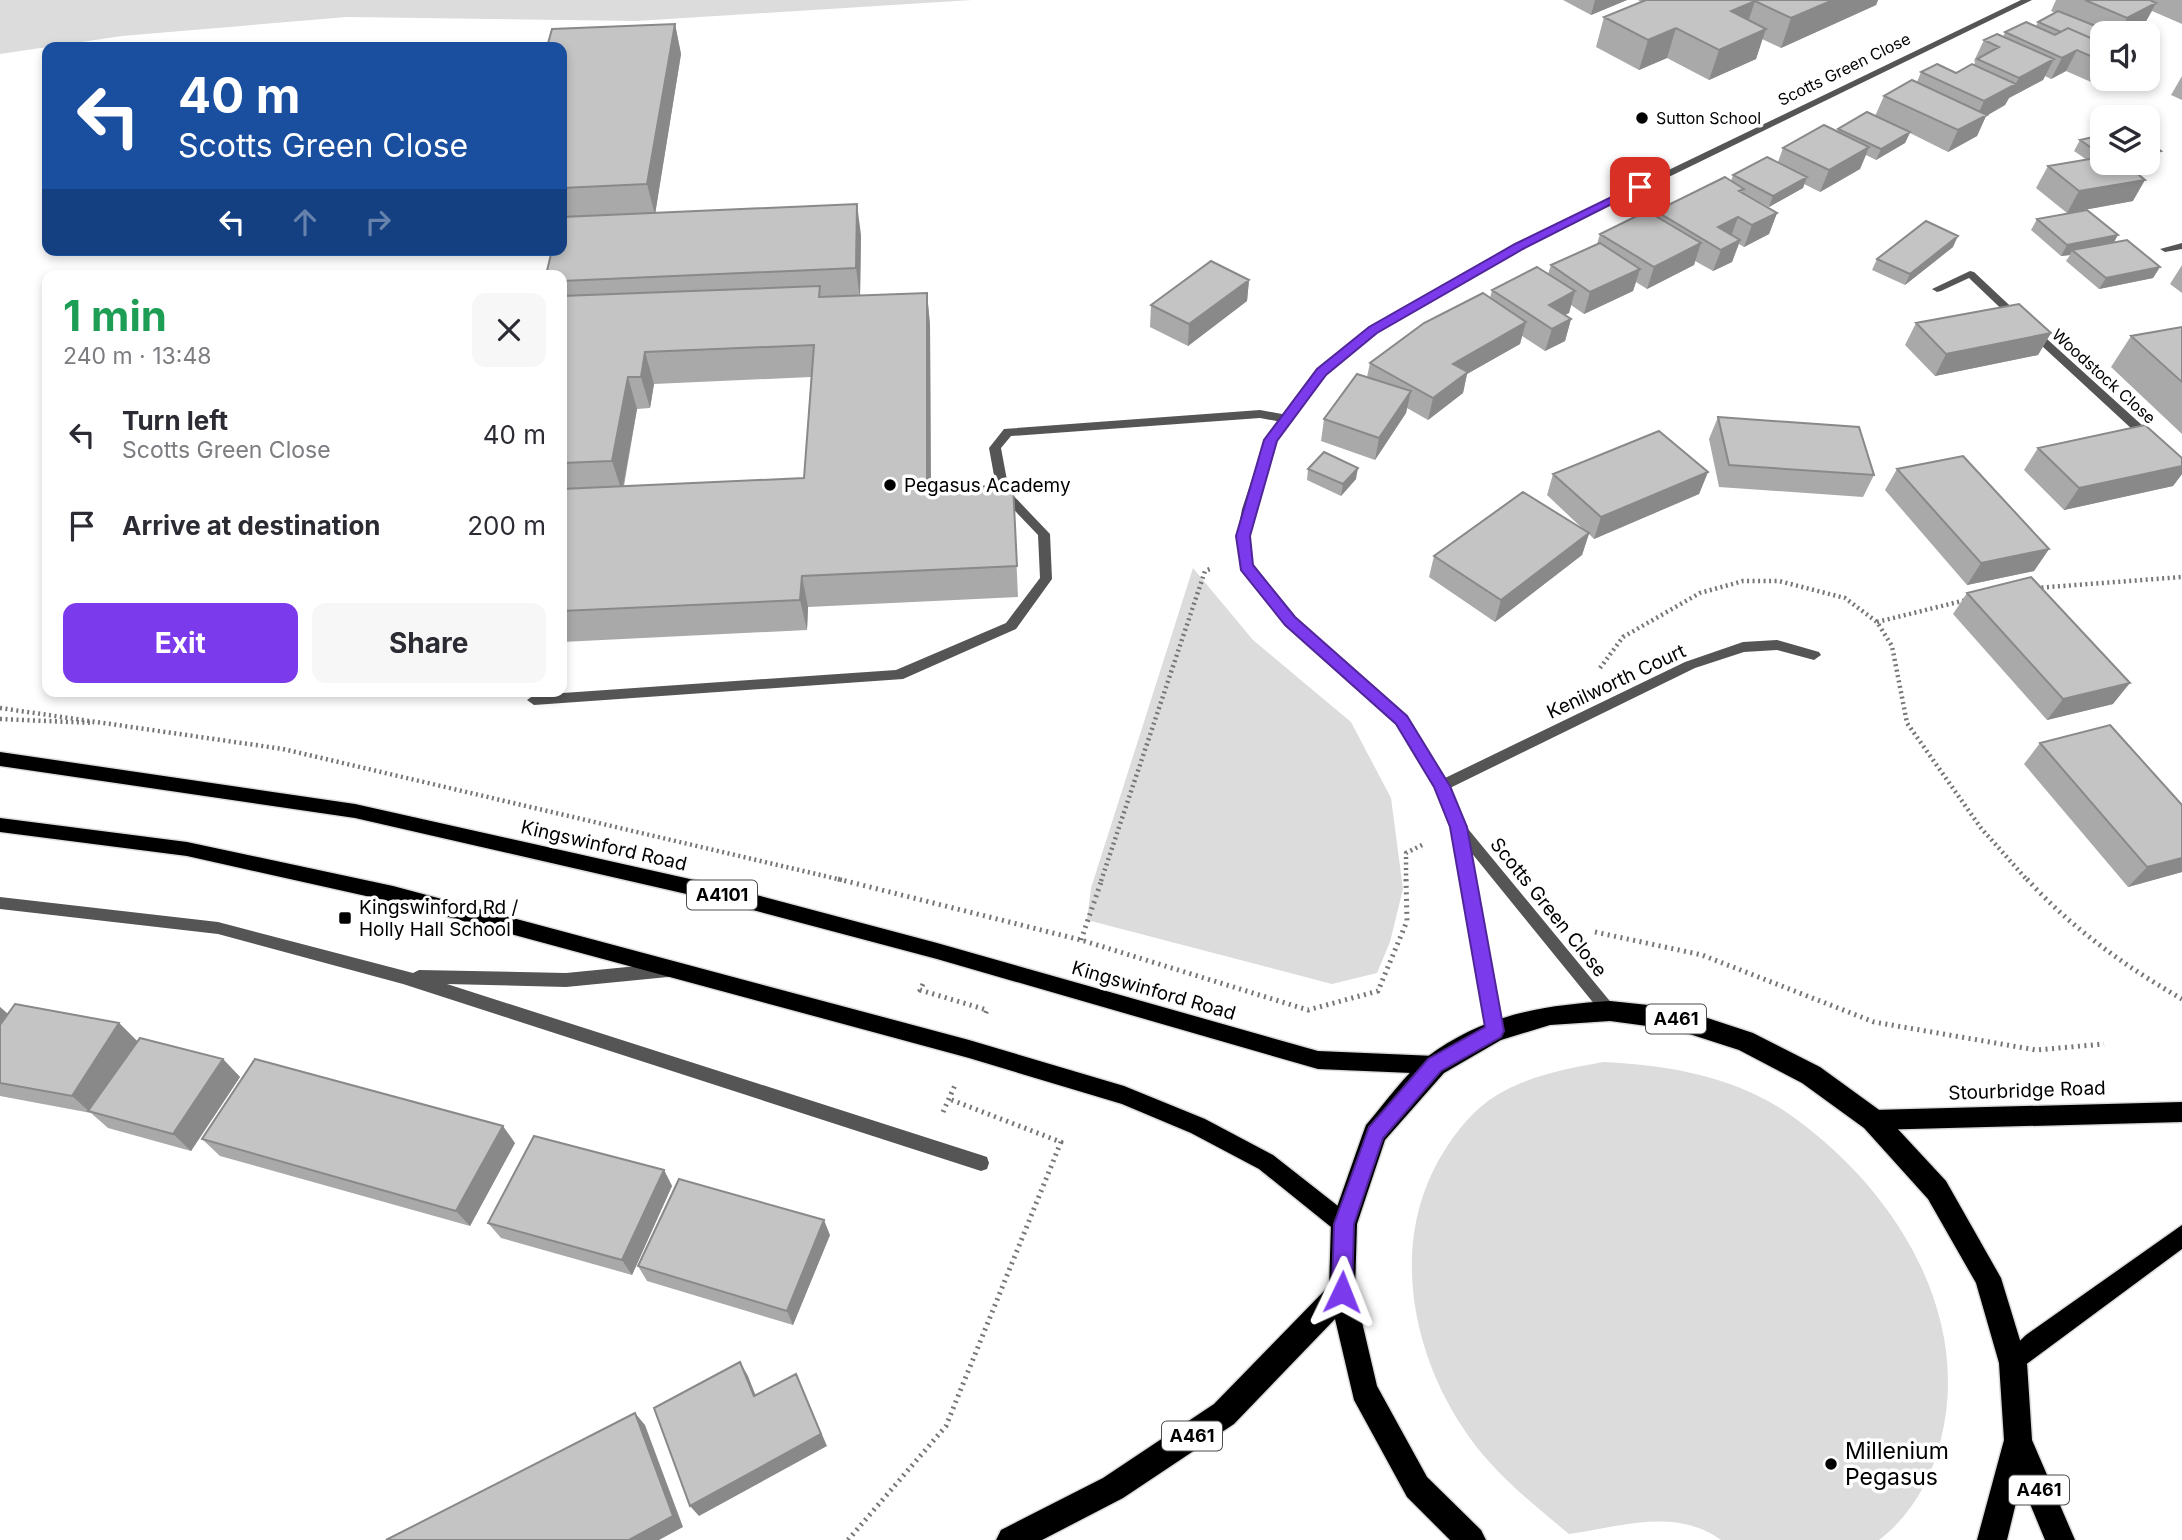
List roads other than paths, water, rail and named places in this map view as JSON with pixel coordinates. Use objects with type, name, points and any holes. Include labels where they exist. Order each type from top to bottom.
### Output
[{"type":"highway","name":"A461","points":[[1471,1540],[1417,1488],[1364,1390],[1342,1292],[1344,1224],[1376,1133],[1435,1065],[1495,1031],[1550,1015],[1609,1011],[1677,1019],[1745,1041],[1811,1074],[1873,1121],[1937,1190],[1988,1278],[2013,1363],[2018,1440],[1992,1540]]},
{"type":"highway","name":"A461","points":[[1011,1540],[1113,1488],[1224,1415],[1342,1292]]},
{"type":"highway","name":"A461","points":[[2018,1440],[2060,1540]]},
{"type":"main road","name":"Kingswinford Road","points":[[0,759],[355,811],[730,896],[951,955],[1318,1060],[1435,1065]]},
{"type":"main road","points":[[0,825],[187,849],[393,894],[970,1049],[1124,1096],[1198,1126],[1266,1162],[1344,1224]]},
{"type":"main road","name":"Stourbridge Road","points":[[1873,1121],[2182,1112]]},
{"type":"main road","points":[[2013,1363],[2034,1343],[2182,1236]]},
{"type":"street","name":"Scotts Green Close","points":[[1495,1031],[1458,827],[1442,786],[1402,720],[1290,621],[1246,566],[1243,536],[1248,509],[1271,440],[1322,372],[1373,330],[1519,246],[2028,0]]},
{"type":"street","points":[[2165,249],[2182,246]]},
{"type":"street","name":"Woodstock Close","points":[[1937,289],[1970,274],[2162,450]]},
{"type":"street","points":[[534,701],[898,675],[1011,626],[1046,579],[1044,534],[1003,492],[995,447],[1008,432],[1259,414],[1287,419]]},
{"type":"street","name":"Kenilworth Court","points":[[1442,786],[1690,665],[1743,647],[1777,645],[1814,654]]},
{"type":"street","name":"Scotts Green Close","points":[[1458,827],[1609,1011]]},
{"type":"street","points":[[0,903],[218,928],[402,977],[981,1163]]},
{"type":"street","points":[[402,977],[566,980],[676,969]]},
{"type":"place","name":"Sutton School","points":[[1642,118]]},
{"type":"place","name":"Pegasus Academy","points":[[890,485]]},
{"type":"place","name":"Kingswinford Rd / Holly Hall School","points":[[345,918]]},
{"type":"place","name":"Millenium Pegasus","points":[[1831,1464]]}]
